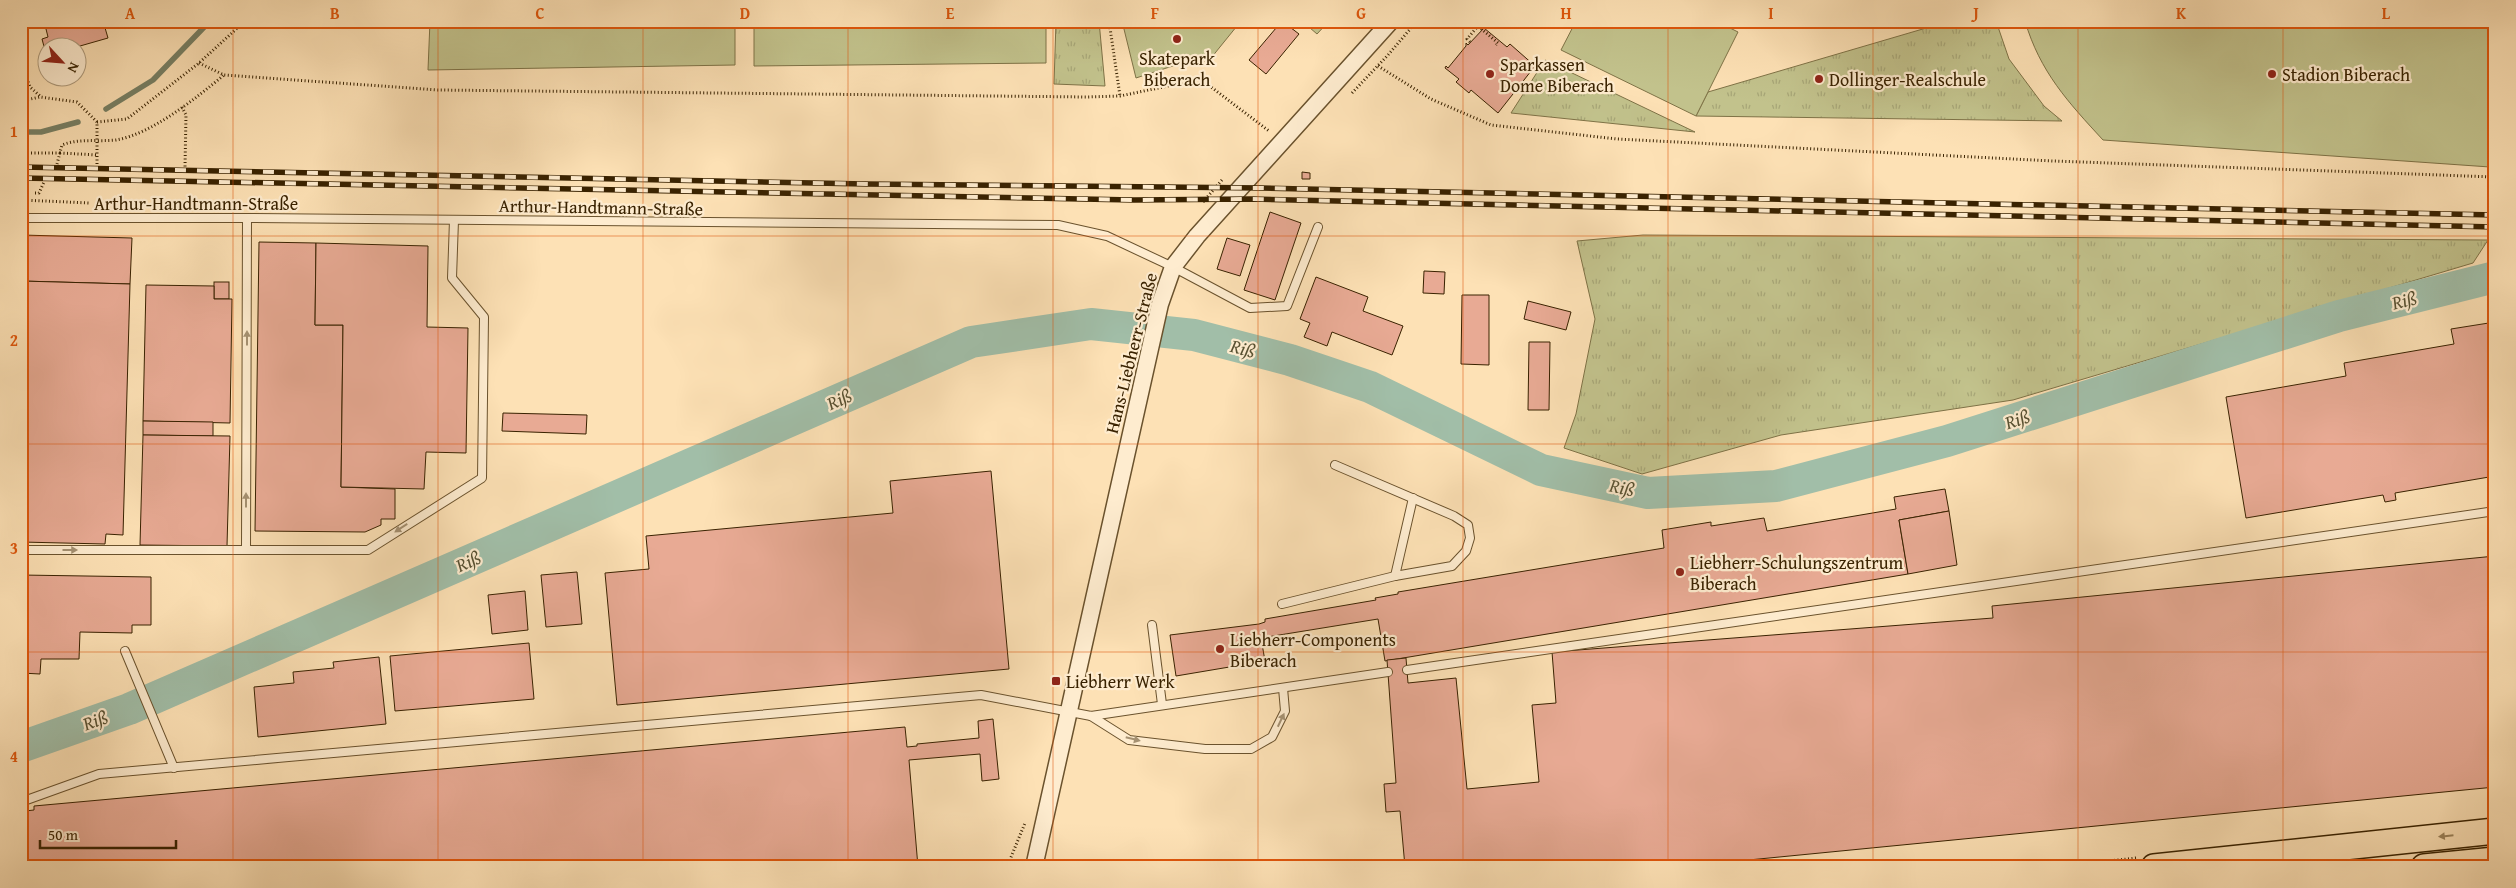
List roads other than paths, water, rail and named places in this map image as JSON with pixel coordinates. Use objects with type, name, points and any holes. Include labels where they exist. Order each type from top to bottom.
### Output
[{"type":"main road","points":[[2154,867],[2495,831]]},
{"type":"main road","points":[[2424,867],[2495,860]]},
{"type":"street","name":"Hans-Liebherr-Straße","points":[[1034,867],[1160,304],[1173,267],[1197,236],[1286,140],[1391,21]]},
{"type":"lane","name":"Arthur-Handtmann-Straße","points":[[21,218],[247,218],[1058,225],[1107,236],[1173,267],[1250,308],[1287,306],[1318,228]]},
{"type":"lane","points":[[246,549],[247,218]]},
{"type":"lane","points":[[21,550],[368,550],[442,501],[482,478],[484,317],[452,278],[454,220]]},
{"type":"lane","points":[[1282,604],[1395,576],[1452,566],[1466,551],[1470,538],[1468,525],[1413,498],[1335,465]]},
{"type":"lane","points":[[1395,576],[1413,498]]},
{"type":"lane","points":[[1407,670],[2495,511]]},
{"type":"lane","points":[[1152,625],[1162,704]]},
{"type":"lane","points":[[125,651],[174,768]]},
{"type":"lane","points":[[1091,716],[1388,672]]},
{"type":"lane","points":[[21,802],[99,774],[981,695],[1091,716],[1129,740],[1206,749],[1251,749],[1272,737],[1284,711],[1283,688]]},
{"type":"waterway","points":[[106,109],[153,80],[210,21]]},
{"type":"waterway","points":[[21,132],[41,132],[78,122]]},
{"type":"waterway","name":"Riß","points":[[21,747],[129,709],[971,342],[1091,324],[1194,335],[1290,360],[1370,387],[1541,470],[1648,493],[1776,486],[1947,441],[2339,316],[2495,277]]},
{"type":"railway","points":[[21,167],[866,184],[1262,188],[2495,215]]},
{"type":"railway","points":[[21,178],[1134,200],[1252,199],[2495,227]]},
{"type":"place","name":"Skatepark Biberach","points":[[1177,39]]},
{"type":"place","name":"Sparkassen Dome Biberach","points":[[1490,74]]},
{"type":"place","name":"Stadion Biberach","points":[[2272,74]]},
{"type":"place","name":"Dollinger-Realschule","points":[[1819,79]]},
{"type":"place","name":"Liebherr-Schulungszentrum Biberach","points":[[1680,572]]},
{"type":"place","name":"Liebherr-Components Biberach","points":[[1220,649]]},
{"type":"place","name":"Liebherr Werk","points":[[1056,681]]}]
